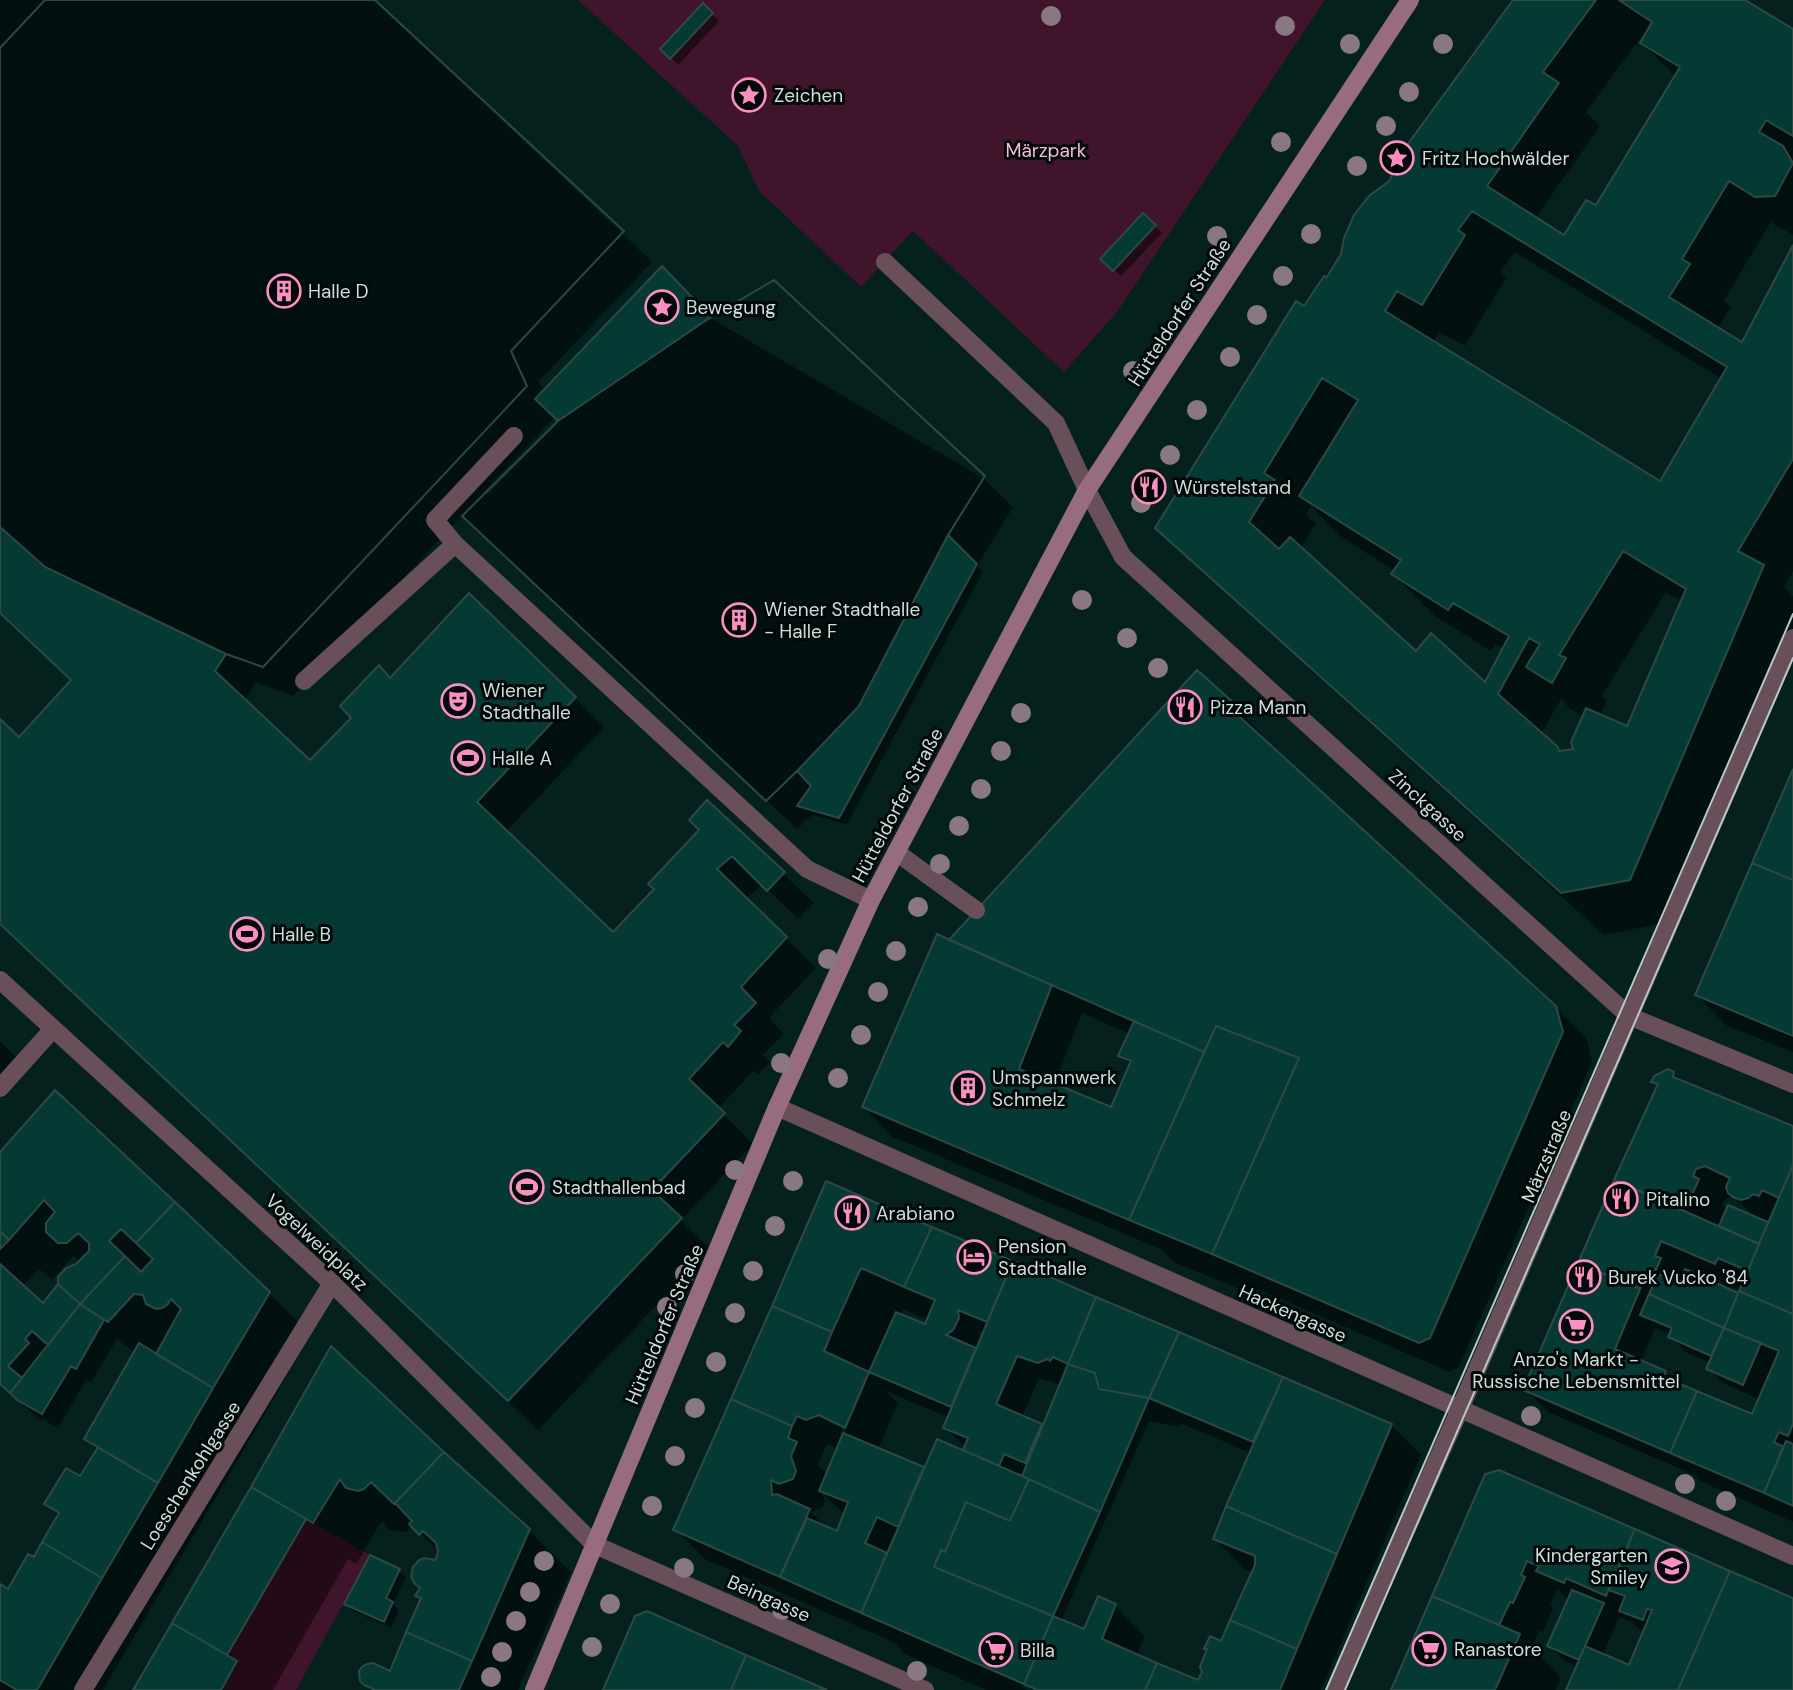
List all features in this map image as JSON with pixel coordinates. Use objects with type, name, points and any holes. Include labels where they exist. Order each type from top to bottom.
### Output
[{"type":"main road","name":"Hütteldorfer Straße","points":[[534,1690],[777,1107],[871,900],[1087,490],[1410,0]]},
{"type":"street","name":"Zinckgasse","points":[[885,262],[1056,423],[1087,490],[1123,557],[1629,1016],[1793,1084]]},
{"type":"street","points":[[514,436],[435,520],[455,544],[807,869],[871,900]]},
{"type":"street","points":[[304,681],[455,544]]},
{"type":"street","name":"Märzstraße","points":[[1335,1690],[1460,1409],[1793,638]]},
{"type":"street","points":[[897,852],[976,910]]},
{"type":"street","name":"Vogelweidplatz","points":[[0,980],[332,1283],[595,1545]]},
{"type":"street","points":[[0,1088],[53,1028]]},
{"type":"street","name":"Hackengasse","points":[[777,1107],[1793,1556]]},
{"type":"street","name":"Loeschenkohlgasse","points":[[83,1690],[332,1283]]},
{"type":"street","name":"Beingasse","points":[[595,1545],[925,1690]]},
{"type":"green space","name":"Märzpark","points":[[578,0],[1325,0],[1117,312],[1064,372],[913,231],[861,287],[759,191],[738,146]]},
{"type":"green space","points":[[306,1519],[370,1555],[296,1690],[221,1690],[237,1661],[227,1655]]},
{"type":"building","name":"Wiener Stadthalle","points":[[45,0],[375,0],[624,231],[511,351],[527,386],[263,667],[226,654],[215,671],[310,760],[351,718],[340,706],[379,665],[390,678],[469,593],[576,697],[477,802],[613,932],[654,889],[648,884],[699,830],[689,820],[707,800],[785,872],[767,891],[732,856],[717,869],[787,937],[741,987],[756,1003],[734,1025],[741,1031],[728,1047],[723,1042],[689,1079],[725,1113],[652,1190],[682,1218],[508,1401],[0,924],[0,719],[19,737],[71,680],[0,613],[0,48]]},
{"type":"building","name":"Halle D","points":[[45,0],[375,0],[624,231],[511,351],[527,386],[263,667],[226,654],[45,567],[0,527],[0,48]]},
{"type":"building","points":[[1513,0],[1596,0],[1543,72],[1559,83],[1487,186],[1564,235],[1586,200],[1596,205],[1680,67],[1640,43],[1652,22],[1619,0],[1745,0],[1793,29],[1793,136],[1766,120],[1759,132],[1783,146],[1793,163],[1775,196],[1755,197],[1729,181],[1682,259],[1690,264],[1669,297],[1742,342],[1793,245],[1793,459],[1738,551],[1764,565],[1630,880],[1561,893],[1155,528],[1296,301],[1304,306],[1324,276],[1327,277],[1341,254],[1344,238],[1354,215],[1369,196],[1389,181],[1395,170],[1391,167]],"holes":[[[1472,211],[1727,367],[1660,481],[1385,311],[1397,291],[1422,305],[1465,235],[1458,230]],[[1322,378],[1358,400],[1299,496],[1401,560],[1391,574],[1448,610],[1453,603],[1509,636],[1485,682],[1431,633],[1416,651],[1290,537],[1279,549],[1249,522],[1275,480],[1264,473]],[[1623,551],[1686,589],[1627,726],[1586,708],[1571,742],[1573,749],[1559,751],[1558,747],[1498,694],[1529,638],[1540,644],[1526,667],[1552,683],[1566,658],[1559,655]]]},
{"type":"building","points":[[703,3],[713,13],[670,59],[660,49]]},
{"type":"building","points":[[1143,213],[1156,225],[1113,271],[1100,259]]},
{"type":"building","name":"Wiener Stadthalle","points":[[662,266],[711,317],[774,280],[985,476],[948,535],[859,706],[766,801],[462,516],[558,421],[535,399]]},
{"type":"building","name":"Wiener Stadthalle","points":[[774,280],[985,476],[948,535],[859,706],[766,801],[462,516],[558,421],[711,317]]},
{"type":"building","points":[[1151,478],[1158,483],[1149,496],[1142,492]]},
{"type":"building","points":[[948,535],[977,564],[839,818],[797,806],[811,786],[797,771],[859,706]]},
{"type":"building","points":[[1197,670],[1235,704],[1230,708],[1556,1006],[1563,1032],[1430,1338],[1419,1343],[1212,1254],[1299,1058],[1216,1026],[1204,1052],[949,940]]},
{"type":"building","points":[[1793,769],[1793,880],[1752,863]]},
{"type":"building","points":[[1752,863],[1793,880],[1793,1036],[1695,995]]},
{"type":"building","name":"Umspannwerk Schmelz","points":[[937,934],[1052,985],[1019,1069],[1111,1107],[1131,1061],[1118,1056],[1134,1021],[1204,1052],[1129,1220],[862,1107]]},
{"type":"building","points":[[1216,1026],[1299,1058],[1212,1254],[1129,1220]]},
{"type":"building","points":[[1668,1069],[1674,1072],[1673,1077],[1793,1126],[1793,1165],[1779,1198],[1762,1190],[1759,1196],[1753,1194],[1741,1200],[1733,1197],[1726,1187],[1730,1178],[1705,1166],[1696,1169],[1693,1176],[1699,1179],[1691,1197],[1685,1194],[1679,1208],[1614,1180],[1658,1084],[1651,1082],[1654,1076]]},
{"type":"building","points":[[55,1090],[175,1202],[136,1243],[121,1229],[109,1241],[125,1256],[80,1304],[58,1284],[58,1277],[89,1251],[89,1243],[78,1233],[67,1243],[58,1243],[46,1232],[46,1223],[55,1212],[44,1200],[9,1240],[0,1231],[0,1152]]},
{"type":"building","points":[[1793,1165],[1793,1314],[1739,1291]]},
{"type":"building","points":[[1614,1180],[1759,1244],[1748,1271],[1718,1258],[1715,1264],[1661,1241],[1655,1256],[1661,1258],[1651,1281],[1645,1278],[1640,1289],[1578,1263]]},
{"type":"building","points":[[826,1181],[932,1227],[904,1287],[861,1268],[832,1332],[772,1306]]},
{"type":"building","points":[[175,1202],[270,1292],[213,1388],[156,1354],[181,1309],[171,1299],[167,1305],[156,1309],[146,1304],[143,1295],[134,1294],[108,1322],[80,1304],[125,1256],[141,1272],[153,1259],[136,1243]]},
{"type":"building","points":[[1728,1205],[1768,1222],[1759,1244],[1719,1226]]},
{"type":"building","points":[[932,1227],[1013,1261],[987,1322],[958,1310],[959,1318],[953,1330],[946,1335],[976,1348],[951,1407],[869,1372],[896,1312],[925,1324],[935,1300],[904,1287]]},
{"type":"building","points":[[0,1231],[9,1240],[0,1249]]},
{"type":"building","points":[[1013,1261],[1096,1297],[1068,1364],[1053,1357],[1050,1361],[1047,1359],[1038,1363],[1017,1356],[996,1404],[1042,1424],[1025,1463],[1004,1454],[999,1466],[963,1450],[968,1438],[943,1428]]},
{"type":"building","points":[[1578,1263],[1640,1289],[1615,1349],[1666,1371],[1664,1377],[1697,1391],[1670,1453],[1523,1390]]},
{"type":"building","points":[[0,1264],[43,1303],[58,1284],[80,1304],[48,1345],[32,1331],[25,1339],[29,1343],[8,1366],[22,1378],[10,1393],[0,1384]]},
{"type":"building","points":[[1685,1269],[1738,1293],[1724,1328],[1649,1294],[1658,1274],[1679,1283]]},
{"type":"building","points":[[1739,1291],[1793,1314],[1793,1424],[1788,1436],[1779,1432],[1774,1442],[1783,1447],[1764,1493],[1670,1453],[1697,1391],[1752,1414],[1779,1351],[1724,1328]]},
{"type":"building","points":[[1649,1294],[1724,1328],[1711,1356],[1668,1337],[1672,1328],[1640,1315]]},
{"type":"building","points":[[1096,1297],[1179,1332],[1149,1398],[1099,1389],[1095,1373],[1068,1364]]},
{"type":"building","points":[[80,1304],[104,1320],[76,1369],[71,1366],[42,1414],[10,1393]]},
{"type":"building","points":[[772,1306],[832,1332],[824,1351],[869,1372],[845,1428],[819,1415],[806,1420],[797,1416],[792,1426],[731,1399]]},
{"type":"building","points":[[1724,1328],[1761,1343],[1743,1385],[1706,1369]]},
{"type":"building","points":[[1179,1332],[1283,1377],[1253,1442],[1149,1398]]},
{"type":"building","points":[[139,1343],[213,1388],[158,1483],[84,1439]]},
{"type":"building","points":[[331,1346],[444,1452],[394,1504],[371,1482],[358,1491],[346,1488],[340,1479],[313,1523],[251,1487]]},
{"type":"building","points":[[1068,1364],[1095,1373],[1099,1389],[1149,1398],[1100,1512],[1022,1476]]},
{"type":"building","points":[[1283,1377],[1392,1424],[1337,1554],[1226,1506]]},
{"type":"building","points":[[731,1399],[792,1426],[788,1438],[797,1442],[791,1456],[796,1471],[793,1479],[779,1484],[771,1480],[772,1495],[777,1494],[810,1509],[780,1577],[673,1530]]},
{"type":"building","points":[[843,1433],[924,1467],[898,1527],[877,1517],[865,1543],[887,1553],[861,1613],[780,1577],[807,1518],[837,1531],[848,1502],[819,1491]]},
{"type":"building","points":[[937,1439],[1029,1479],[1010,1521],[966,1502],[945,1552],[941,1550],[934,1567],[1053,1616],[1024,1684],[861,1613]]},
{"type":"building","points":[[1786,1441],[1793,1444],[1793,1506],[1764,1493]]},
{"type":"building","points":[[98,1447],[158,1483],[102,1578],[42,1542],[59,1513],[44,1504],[66,1468],[80,1476]]},
{"type":"building","points":[[444,1452],[530,1529],[472,1661],[406,1632],[421,1598],[415,1596],[420,1588],[411,1577],[413,1567],[424,1558],[435,1560],[438,1552],[436,1543],[423,1531],[419,1535],[409,1524],[412,1521],[395,1503]]},
{"type":"building","points":[[1499,1470],[1635,1529],[1606,1596],[1566,1578],[1564,1583],[1536,1571],[1539,1566],[1527,1561],[1521,1575],[1525,1577],[1499,1625],[1432,1596],[1485,1474]]},
{"type":"building","points":[[1029,1479],[1100,1512],[1053,1616],[934,1567],[941,1550],[945,1552],[966,1502],[1010,1521]]},
{"type":"building","points":[[251,1487],[306,1519],[227,1655],[172,1623]]},
{"type":"building","points":[[1226,1506],[1337,1554],[1297,1649],[1230,1620],[1255,1565],[1255,1556],[1213,1539]]},
{"type":"building","points":[[1635,1529],[1730,1571],[1678,1690],[1566,1690],[1585,1646],[1629,1665],[1652,1610],[1647,1609],[1643,1620],[1619,1611],[1625,1596],[1609,1590]]},
{"type":"building","points":[[42,1542],[102,1578],[37,1690],[17,1690],[0,1680],[0,1584],[8,1589],[28,1554],[34,1557]]},
{"type":"building","points":[[370,1555],[400,1569],[386,1598],[393,1602],[384,1622],[344,1604]]},
{"type":"building","points":[[1730,1571],[1793,1598],[1793,1690],[1678,1690]]},
{"type":"building","points":[[1572,1590],[1604,1603],[1579,1660],[1547,1646]]},
{"type":"building","points":[[1098,1596],[1116,1604],[1102,1639],[1157,1663],[1145,1690],[1037,1690],[1024,1684],[1053,1616],[1084,1629]]},
{"type":"building","points":[[1432,1596],[1520,1634],[1495,1690],[1391,1690]]},
{"type":"building","points":[[647,1611],[746,1655],[731,1690],[603,1690],[635,1616]]},
{"type":"building","points":[[1230,1620],[1297,1649],[1280,1690],[1145,1690],[1157,1663],[1198,1680],[1207,1649],[1204,1649],[1210,1636],[1221,1641]]},
{"type":"building","points":[[172,1623],[237,1661],[221,1690],[133,1690]]},
{"type":"building","points":[[406,1632],[472,1661],[459,1690],[375,1690],[360,1681],[359,1671],[367,1664],[373,1663],[390,1671]]},
{"type":"building","points":[[746,1655],[827,1690],[731,1690]]},
{"type":"tram line","points":[[1326,1690],[1793,614]]},
{"type":"tram line","points":[[1345,1690],[1793,658]]},
{"type":"place","name":"Zeichen","points":[[749,95]]},
{"type":"place","name":"Fritz Hochwälder","points":[[1397,158]]},
{"type":"place","name":"Halle D","points":[[284,291]]},
{"type":"place","name":"Bewegung","points":[[662,307]]},
{"type":"place","name":"Würstelstand","points":[[1149,487]]},
{"type":"place","name":"Wiener Stadthalle - Halle F","points":[[739,620]]},
{"type":"place","name":"Wiener Stadthalle","points":[[458,701]]},
{"type":"place","name":"Pizza Mann","points":[[1185,707]]},
{"type":"place","name":"Halle A","points":[[468,758]]},
{"type":"place","name":"Halle B","points":[[247,934]]},
{"type":"place","name":"Umspannwerk Schmelz","points":[[968,1088]]},
{"type":"place","name":"Stadthallenbad","points":[[527,1187]]},
{"type":"place","name":"Pitalino","points":[[1621,1199]]},
{"type":"place","name":"Arabiano","points":[[852,1213]]},
{"type":"place","name":"Pension Stadthalle","points":[[974,1257]]},
{"type":"place","name":"Burek Vucko '84","points":[[1584,1277]]},
{"type":"place","name":"Anzo's Markt - Russische Lebensmittel","points":[[1576,1326]]},
{"type":"place","name":"Kindergarten Smiley","points":[[1672,1566]]},
{"type":"place","name":"Ranastore","points":[[1429,1649]]},
{"type":"place","name":"Billa","points":[[996,1650]]}]
